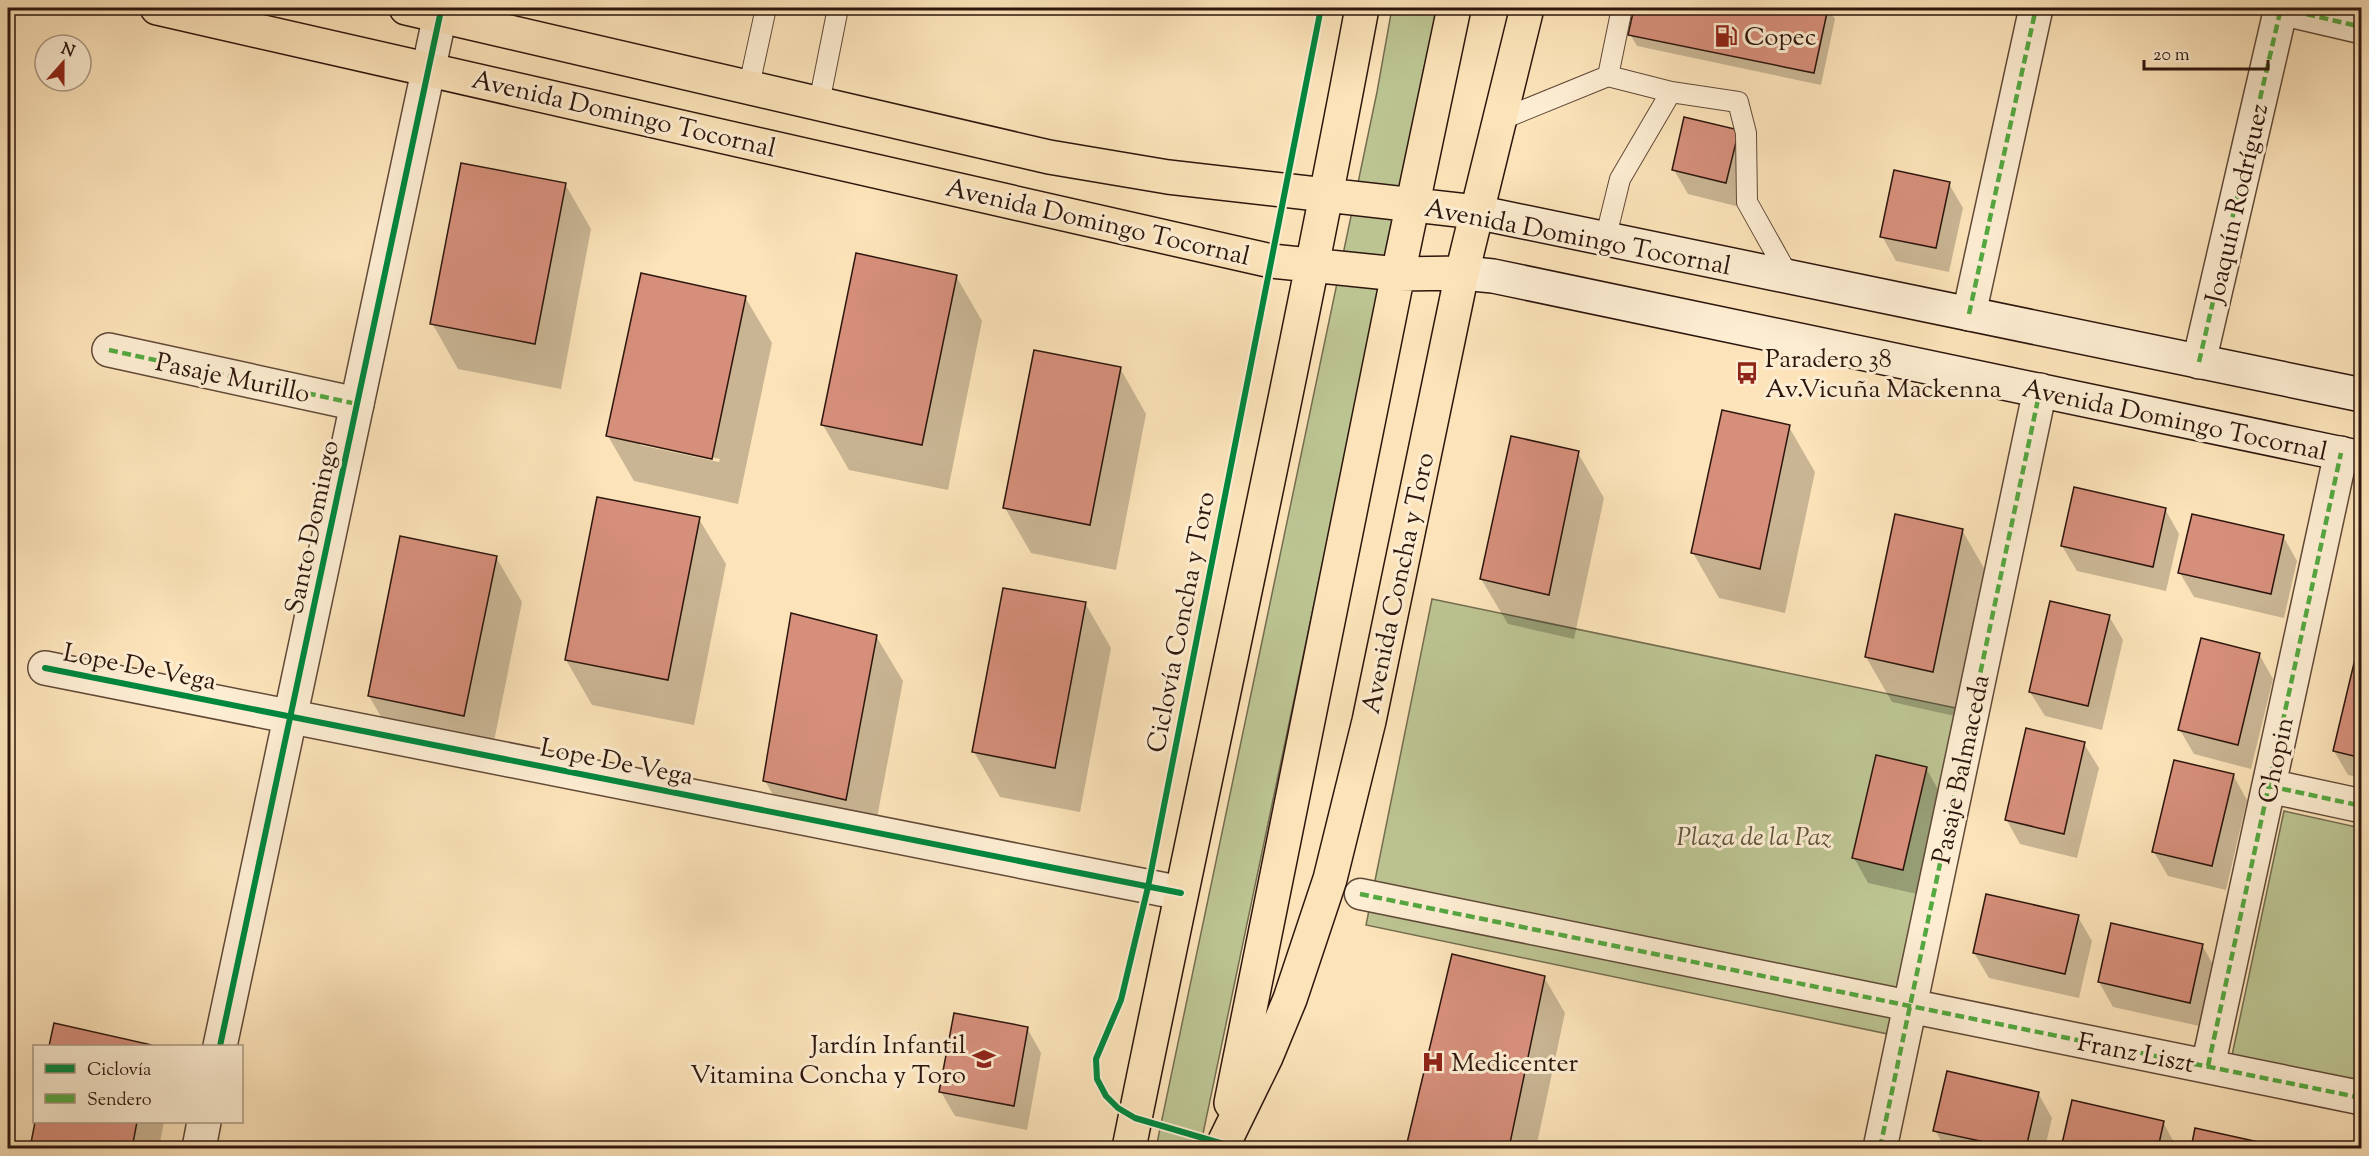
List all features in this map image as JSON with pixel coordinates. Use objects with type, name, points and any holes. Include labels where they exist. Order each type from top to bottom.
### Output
[{"type":"main road","name":"Avenida Domingo Tocornal","points":[[158,8],[1271,261],[1311,267],[1398,274],[1462,273]]},
{"type":"main road","name":"Avenida Domingo Tocornal","points":[[406,8],[1049,157],[1168,177],[1476,212]]},
{"type":"main road","points":[[1129,1149],[1327,195],[1362,8]]},
{"type":"main road","name":"Avenida Concha y Toro","points":[[1222,1147],[1454,8]]},
{"type":"main road","name":"Avenida Concha y Toro","points":[[1222,1147],[1266,1058],[1290,999],[1330,879],[1369,721],[1462,273],[1527,8]]},
{"type":"street","points":[[1969,314],[2036,8]]},
{"type":"street","points":[[2280,8],[2361,27]]},
{"type":"street","name":"Joaquín Rodríguez","points":[[2199,362],[2280,8]]},
{"type":"street","name":"Santo Domingo","points":[[220,1045],[440,15]]},
{"type":"street","name":"Avenida Domingo Tocornal","points":[[1476,212],[2361,395]]},
{"type":"street","name":"Avenida Domingo Tocornal","points":[[1462,273],[1493,276],[2351,456]]},
{"type":"street","name":"Pasaje Murillo","points":[[109,350],[357,404]]},
{"type":"street","name":"Pasaje Balmaceda","points":[[1880,1149],[2040,390]]},
{"type":"street","name":"Chopin","points":[[2208,1066],[2269,786],[2351,456]]},
{"type":"street","name":"Lope De Vega","points":[[45,668],[1181,893]]},
{"type":"street","points":[[2269,786],[2361,807]]},
{"type":"street","points":[[1360,894],[1910,1006]]},
{"type":"street","name":"Franz Liszt","points":[[1910,1006],[2361,1098]]},
{"type":"street","points":[[199,1149],[204,1123]]},
{"type":"lane","points":[[749,86],[766,8]]},
{"type":"lane","points":[[819,103],[838,8]]},
{"type":"lane","points":[[1608,76],[1622,8]]},
{"type":"lane","points":[[1500,120],[1608,76],[1671,92],[1738,102],[1746,133],[1747,202],[1789,278]]},
{"type":"lane","points":[[1605,240],[1620,179],[1671,92]]},
{"type":"green space","points":[[1392,8],[1439,8],[1200,1148],[1156,1148],[1377,92]]},
{"type":"green space","name":"Plaza de la Paz","points":[[1432,599],[1956,708],[1888,1034],[1366,925]]},
{"type":"green space","points":[[2284,811],[2361,828],[2361,1088],[2231,1060]]},
{"type":"building","points":[[1634,8],[1828,8],[1814,73],[1628,35]]},
{"type":"building","points":[[1684,117],[1739,130],[1726,183],[1672,170]]},
{"type":"building","points":[[461,163],[566,183],[535,344],[430,324]]},
{"type":"building","points":[[1894,170],[1950,182],[1936,248],[1880,237]]},
{"type":"building","points":[[856,253],[957,275],[922,445],[821,425]]},
{"type":"building","points":[[641,273],[746,296],[712,459],[606,436]]},
{"type":"building","points":[[1034,350],[1121,367],[1090,525],[1003,508]]},
{"type":"building","points":[[1722,410],[1790,425],[1760,569],[1691,553]]},
{"type":"building","points":[[1511,436],[1579,451],[1549,595],[1480,579]]},
{"type":"building","points":[[2074,487],[2166,508],[2153,567],[2061,546]]},
{"type":"building","points":[[597,497],[700,517],[668,680],[565,660]]},
{"type":"building","points":[[1895,514],[1963,529],[1933,672],[1865,657]]},
{"type":"building","points":[[2192,514],[2284,535],[2271,594],[2178,573]]},
{"type":"building","points":[[400,536],[497,556],[464,716],[368,696]]},
{"type":"building","points":[[1003,588],[1086,602],[1055,768],[972,752]]},
{"type":"building","points":[[2050,601],[2110,615],[2088,706],[2029,692]]},
{"type":"building","points":[[791,613],[877,635],[846,800],[763,781]]},
{"type":"building","points":[[2201,638],[2260,653],[2238,745],[2178,730]]},
{"type":"building","points":[[2355,659],[2362,661],[2362,758],[2333,751]]},
{"type":"building","points":[[2026,728],[2085,742],[2064,834],[2005,820]]},
{"type":"building","points":[[1876,755],[1927,767],[1903,870],[1852,858]]},
{"type":"building","points":[[2174,760],[2234,774],[2212,866],[2152,852]]},
{"type":"building","points":[[1986,894],[2079,915],[2065,974],[1973,953]]},
{"type":"building","points":[[2111,923],[2203,944],[2190,1003],[2098,982]]},
{"type":"building","points":[[1452,954],[1545,976],[1509,1148],[1429,1148],[1407,1143]]},
{"type":"building","name":"Jardín Infantil Vitamina Concha y Toro","points":[[954,1013],[1028,1027],[1014,1106],[939,1092]]},
{"type":"building","points":[[54,1023],[152,1045],[49,1045]]},
{"type":"building","points":[[1947,1071],[2039,1092],[2026,1148],[2013,1148],[1933,1131]]},
{"type":"building","points":[[2072,1100],[2164,1121],[2158,1148],[2061,1148]]},
{"type":"building","points":[[35,1123],[137,1123],[132,1148],[30,1148]]},
{"type":"building","points":[[2195,1128],[2286,1148],[2191,1148]]},
{"type":"marked path","points":[[1969,314],[2036,8]]},
{"type":"marked path","points":[[2280,8],[2362,27]]},
{"type":"marked path","points":[[2199,362],[2281,8]]},
{"type":"marked path","points":[[109,350],[357,404]]},
{"type":"marked path","points":[[1880,1148],[2040,390]]},
{"type":"marked path","points":[[2208,1066],[2341,453]]},
{"type":"marked path","points":[[2269,786],[2362,806]]},
{"type":"marked path","points":[[1360,894],[2362,1098]]},
{"type":"cycle path","name":"Ciclovía Concha y Toro","points":[[1237,1148],[1135,1118],[1118,1108],[1106,1096],[1097,1079],[1096,1059],[1121,1000],[1148,887],[1321,8]]},
{"type":"cycle path","points":[[220,1045],[440,15]]},
{"type":"cycle path","points":[[45,668],[1181,893]]},
{"type":"place","name":"Copec","points":[[1726,36]]},
{"type":"place","name":"Paradero 38 Av.Vicuña Mackenna","points":[[1747,373]]},
{"type":"place","name":"Jardín Infantil Vitamina Concha y Toro","points":[[984,1059]]},
{"type":"place","name":"Medicenter","points":[[1433,1062]]}]
